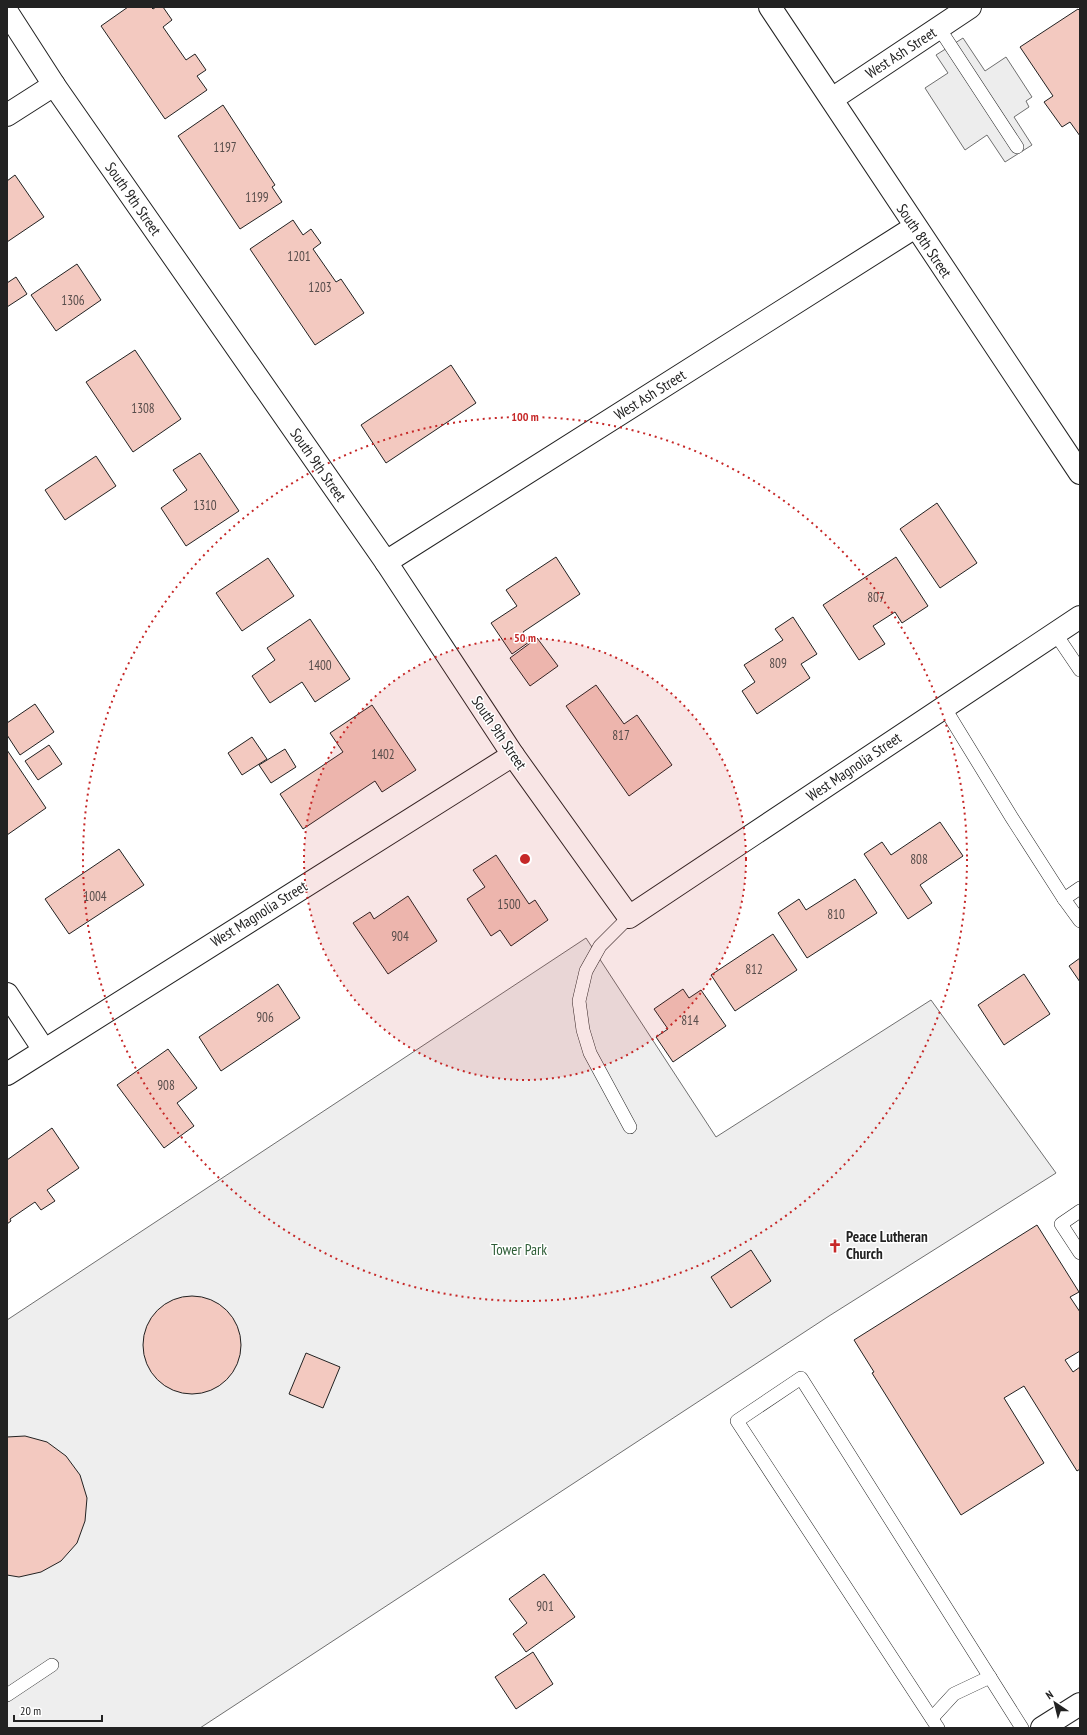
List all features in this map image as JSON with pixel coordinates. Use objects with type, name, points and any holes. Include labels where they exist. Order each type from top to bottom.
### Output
[{"type":"street","name":"South 8th Street","points":[[770,7],[1080,473]]},
{"type":"street","name":"West Ash Street","points":[[832,99],[970,7]]},
{"type":"street","name":"South 9th Street","points":[[7,12],[54,85],[386,562],[513,755],[629,917]]},
{"type":"street","points":[[7,115],[54,85]]},
{"type":"street","name":"West Ash Street","points":[[386,562],[915,227]]},
{"type":"street","name":"West Magnolia Street","points":[[629,917],[1080,617]]},
{"type":"street","name":"West Magnolia Street","points":[[7,1074],[513,755]]},
{"type":"street","points":[[7,994],[44,1050]]},
{"type":"street","points":[[1042,1728],[1080,1704]]},
{"type":"lane","points":[[939,28],[1018,148]]},
{"type":"lane","points":[[1055,633],[1080,670]]},
{"type":"lane","points":[[944,708],[1064,899],[1080,921]]},
{"type":"lane","points":[[1064,899],[1080,888]]},
{"type":"lane","points":[[629,917],[600,946],[586,971],[579,1001],[583,1030],[590,1053],[630,1127]]},
{"type":"lane","points":[[1080,1211],[1061,1224],[1080,1253]]},
{"type":"lane","points":[[990,1677],[954,1694],[935,1723],[737,1421],[801,1378],[990,1677],[1022,1728]]},
{"type":"lane","points":[[7,1695],[52,1665]]},
{"type":"green space","name":"Tower Park","points":[[586,938],[716,1137],[931,1000],[1056,1173],[829,1316],[200,1728],[7,1728],[7,1320]]},
{"type":"shaded area","points":[[963,38],[985,71],[1006,57],[1032,97],[1026,101],[1029,107],[1014,117],[1032,145],[1005,162],[987,135],[965,150],[925,88],[948,73],[936,55]]},
{"type":"building","points":[[128,7],[151,7],[153,9],[156,7],[163,7],[172,20],[163,27],[186,60],[195,54],[206,70],[197,76],[207,90],[165,119],[101,26]]},
{"type":"building","points":[[1078,9],[1080,11],[1080,136],[1070,122],[1062,127],[1044,102],[1053,96],[1020,47]]},
{"type":"building","points":[[223,105],[275,185],[272,187],[282,202],[240,229],[178,136]]},
{"type":"building","points":[[15,175],[44,217],[7,242],[7,181]]},
{"type":"building","points":[[293,220],[303,235],[311,229],[321,243],[313,249],[336,282],[341,279],[364,313],[315,345],[250,249]]},
{"type":"building","points":[[77,264],[101,300],[56,331],[31,295]]},
{"type":"building","points":[[16,277],[27,294],[7,307],[7,283]]},
{"type":"building","points":[[135,350],[181,419],[133,452],[86,382]]},
{"type":"building","points":[[451,365],[476,403],[386,463],[361,425]]},
{"type":"building","points":[[200,453],[239,511],[186,546],[161,508],[187,490],[173,470]]},
{"type":"building","points":[[96,456],[116,486],[65,520],[45,490]]},
{"type":"building","points":[[937,503],[977,563],[940,588],[900,529]]},
{"type":"building","points":[[556,557],[580,594],[523,632],[529,642],[512,654],[491,623],[517,606],[506,590]]},
{"type":"building","points":[[896,557],[928,606],[902,623],[895,612],[873,626],[885,644],[859,660],[823,605]]},
{"type":"building","points":[[268,558],[294,596],[242,631],[216,593]]},
{"type":"building","points":[[793,617],[817,654],[801,664],[810,678],[757,714],[742,691],[755,682],[744,665],[783,640],[775,629]]},
{"type":"building","points":[[310,619],[350,679],[315,702],[302,682],[270,703],[252,676],[275,660],[267,648]]},
{"type":"building","points":[[537,638],[558,666],[530,686],[510,658]]},
{"type":"building","points":[[596,685],[624,724],[637,715],[672,765],[629,796],[566,706]]},
{"type":"building","points":[[35,704],[54,732],[20,755],[7,735],[7,723]]},
{"type":"building","points":[[372,705],[416,770],[382,792],[375,781],[303,829],[280,794],[343,752],[330,733]]},
{"type":"building","points":[[252,737],[267,759],[242,775],[228,753]]},
{"type":"building","points":[[49,745],[62,764],[38,780],[25,761]]},
{"type":"building","points":[[285,749],[296,767],[271,783],[259,765]]},
{"type":"building","points":[[7,750],[46,808],[7,835]]},
{"type":"building","points":[[940,822],[963,856],[920,885],[932,903],[908,919],[864,854],[882,842],[891,855]]},
{"type":"building","points":[[119,849],[144,885],[69,934],[45,899]]},
{"type":"building","points":[[496,855],[529,904],[535,900],[548,920],[511,946],[500,930],[491,936],[467,899],[485,887],[473,870]]},
{"type":"building","points":[[855,879],[877,913],[807,958],[778,913],[799,899],[806,910]]},
{"type":"building","points":[[408,896],[437,941],[388,974],[353,923],[370,912],[374,919]]},
{"type":"building","points":[[773,934],[797,970],[735,1011],[711,975]]},
{"type":"building","points":[[1080,958],[1080,982],[1069,966]]},
{"type":"building","points":[[1024,974],[1050,1014],[1004,1045],[978,1005]]},
{"type":"building","points":[[278,984],[300,1018],[221,1071],[199,1037]]},
{"type":"building","points":[[683,989],[689,998],[701,990],[726,1026],[673,1062],[656,1037],[668,1029],[654,1009]]},
{"type":"building","points":[[168,1049],[197,1088],[177,1103],[194,1126],[164,1148],[117,1085]]},
{"type":"building","points":[[52,1128],[79,1168],[47,1190],[55,1201],[41,1210],[35,1202],[10,1219],[11,1221],[7,1224],[7,1160]]},
{"type":"building","points":[[1037,1225],[1079,1292],[1070,1297],[1080,1312],[1080,1351],[1065,1360],[1073,1372],[1080,1367],[1080,1469],[1077,1471],[1024,1386],[1004,1398],[1044,1463],[961,1515],[872,1373],[874,1372],[854,1340]]},
{"type":"building","points":[[751,1250],[771,1281],[731,1308],[711,1277]]},
{"type":"building","points":[[192,1296],[211,1300],[226,1311],[237,1326],[241,1345],[237,1364],[226,1379],[211,1390],[192,1394],[173,1390],[158,1379],[147,1364],[143,1345],[147,1326],[158,1311],[173,1300]]},
{"type":"building","points":[[306,1353],[340,1367],[323,1408],[289,1394]]},
{"type":"building","points":[[25,1436],[47,1442],[66,1456],[80,1475],[87,1498],[85,1521],[77,1543],[61,1561],[41,1572],[19,1577],[7,1575],[7,1437]]},
{"type":"building","points":[[544,1574],[575,1617],[526,1652],[513,1634],[527,1623],[509,1599]]},
{"type":"building","points":[[533,1652],[553,1684],[516,1709],[495,1677]]},
{"type":"place","name":"Peace Lutheran Church","points":[[835,1246]]}]
